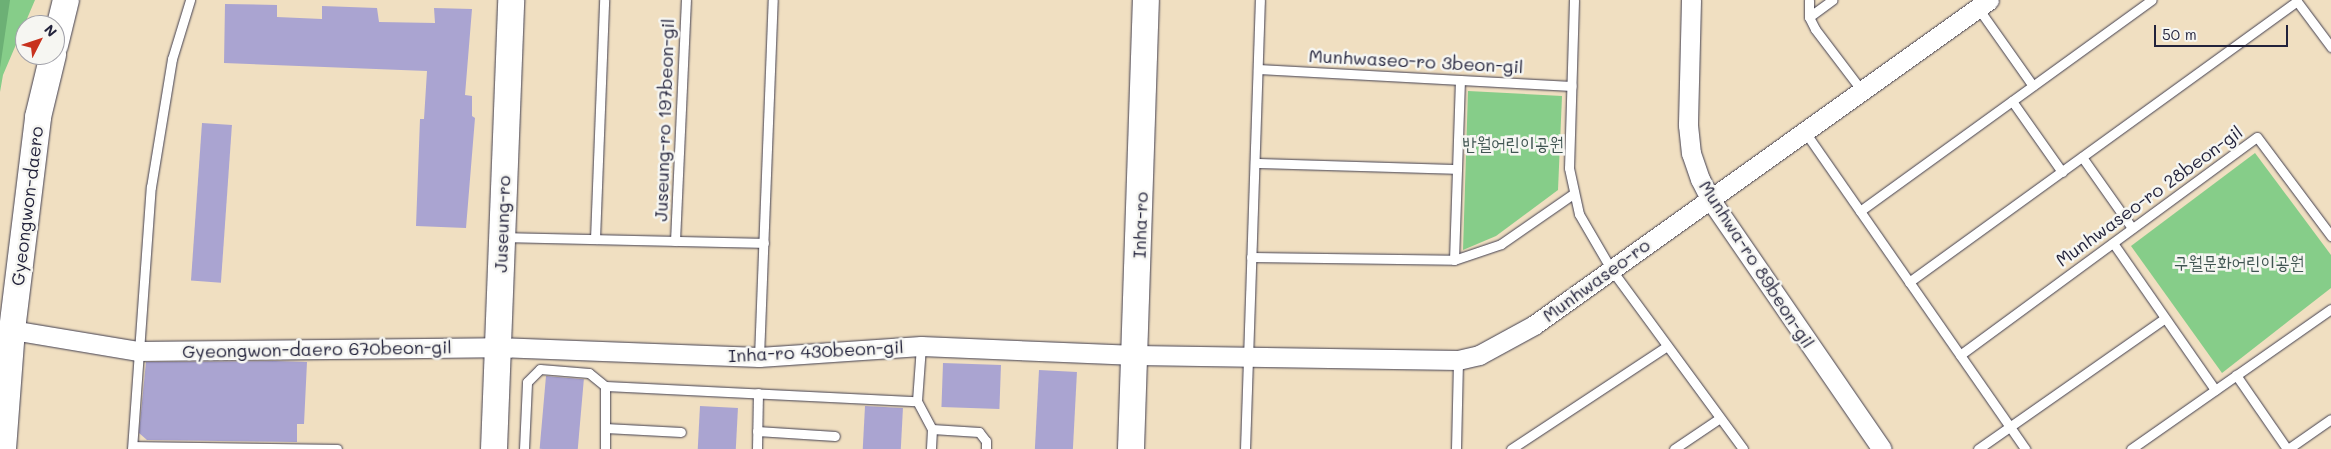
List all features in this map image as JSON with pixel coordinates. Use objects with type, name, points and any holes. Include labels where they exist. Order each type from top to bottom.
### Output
[{"type":"main road","points":[[62,15],[66,0]]},
{"type":"main road","name":"Juseung-ro","points":[[494,449],[496,347],[502,236],[510,0]]},
{"type":"main road","name":"Inha-ro","points":[[1131,449],[1136,355],[1146,0]]},
{"type":"main road","name":"Gyeongwon-daero","points":[[3,449],[12,330],[38,117],[51,65]]},
{"type":"street","name":"Munhwa-ro 89beon-gil","points":[[1691,0],[1688,126],[1691,154],[1710,199],[1882,449]]},
{"type":"street","name":"Munhwaseo-ro","points":[[1136,355],[1458,360],[1479,355],[1534,325],[1611,268],[1984,4]]},
{"type":"street","name":"Gyeongwon-daero 670beon-gil","points":[[12,330],[137,351],[496,347]]},
{"type":"street","name":"Inha-ro 430beon-gil","points":[[496,347],[759,357],[921,346],[1136,355]]},
{"type":"lane","points":[[190,0],[172,59],[151,187],[137,351],[133,448],[337,449]]},
{"type":"lane","points":[[596,239],[604,0]]},
{"type":"lane","name":"Juseung-ro 197beon-gil","points":[[675,241],[686,0]]},
{"type":"lane","points":[[759,357],[773,0]]},
{"type":"lane","points":[[1245,449],[1260,0]]},
{"type":"lane","points":[[1574,0],[1569,168],[1573,194],[1592,240],[1743,449]]},
{"type":"lane","points":[[1809,0],[1809,17],[1862,91]]},
{"type":"lane","points":[[1809,17],[1832,0]]},
{"type":"lane","points":[[1860,211],[2152,0]]},
{"type":"lane","points":[[1909,282],[2297,1],[2331,47]]},
{"type":"lane","points":[[1984,4],[2033,86]]},
{"type":"lane","name":"Munhwaseo-ro 3beon-gil","points":[[1258,69],[1572,86]]},
{"type":"lane","points":[[1454,260],[1460,80]]},
{"type":"lane","points":[[2012,101],[2062,172]]},
{"type":"lane","points":[[1805,132],[2025,449]]},
{"type":"lane","name":"Munhwaseo-ro 28beon-gil","points":[[1960,355],[2257,137],[2331,236]]},
{"type":"lane","points":[[2082,157],[2132,228]]},
{"type":"lane","points":[[1255,163],[1457,169]]},
{"type":"lane","points":[[1251,257],[1454,260],[1501,244],[1573,194]]},
{"type":"lane","points":[[502,236],[764,243]]},
{"type":"lane","points":[[2113,243],[2215,390]]},
{"type":"lane","points":[[2131,449],[2331,309]]},
{"type":"lane","points":[[1978,449],[2165,318]]},
{"type":"lane","points":[[921,346],[917,401],[932,429],[931,449]]},
{"type":"lane","points":[[1512,449],[1667,346]]},
{"type":"lane","points":[[1456,449],[1458,360]]},
{"type":"lane","points":[[524,449],[527,382],[540,369],[589,372],[606,386],[917,401]]},
{"type":"lane","points":[[2236,375],[2287,449],[2331,419]]},
{"type":"lane","points":[[605,449],[606,386]]},
{"type":"lane","points":[[757,449],[758,393]]},
{"type":"lane","points":[[1674,449],[1720,418]]},
{"type":"lane","points":[[605,428],[681,432]]},
{"type":"lane","points":[[932,429],[978,432],[986,441],[986,449]]},
{"type":"lane","points":[[757,430],[835,436]]},
{"type":"green space","points":[[0,0],[35,0],[29,15],[15,15],[15,47],[3,75],[0,92]]},
{"type":"green space","points":[[0,0],[10,0],[0,68]]},
{"type":"green space","name":"반월어린이공원","points":[[1468,91],[1562,96],[1558,190],[1496,236],[1463,250]]},
{"type":"green space","name":"구월문화어린이공원","points":[[2255,153],[2331,255],[2331,288],[2222,373],[2131,246]]},
{"type":"building","points":[[225,4],[277,5],[277,17],[322,19],[322,6],[377,8],[379,22],[435,23],[434,8],[472,9],[465,95],[472,96],[472,116],[475,118],[466,228],[416,226],[420,119],[424,119],[427,71],[224,63]]},
{"type":"building","points":[[202,123],[232,125],[221,283],[191,281]]},
{"type":"building","points":[[146,362],[307,362],[304,424],[297,424],[297,442],[147,440],[139,433]]},
{"type":"building","points":[[943,363],[1001,365],[999,409],[941,407]]},
{"type":"building","points":[[1039,370],[1077,372],[1073,449],[1035,449]]},
{"type":"building","points":[[546,376],[584,379],[578,449],[540,449]]},
{"type":"building","points":[[700,406],[738,408],[736,449],[698,449]]},
{"type":"building","points":[[865,406],[903,408],[901,449],[863,449]]}]
